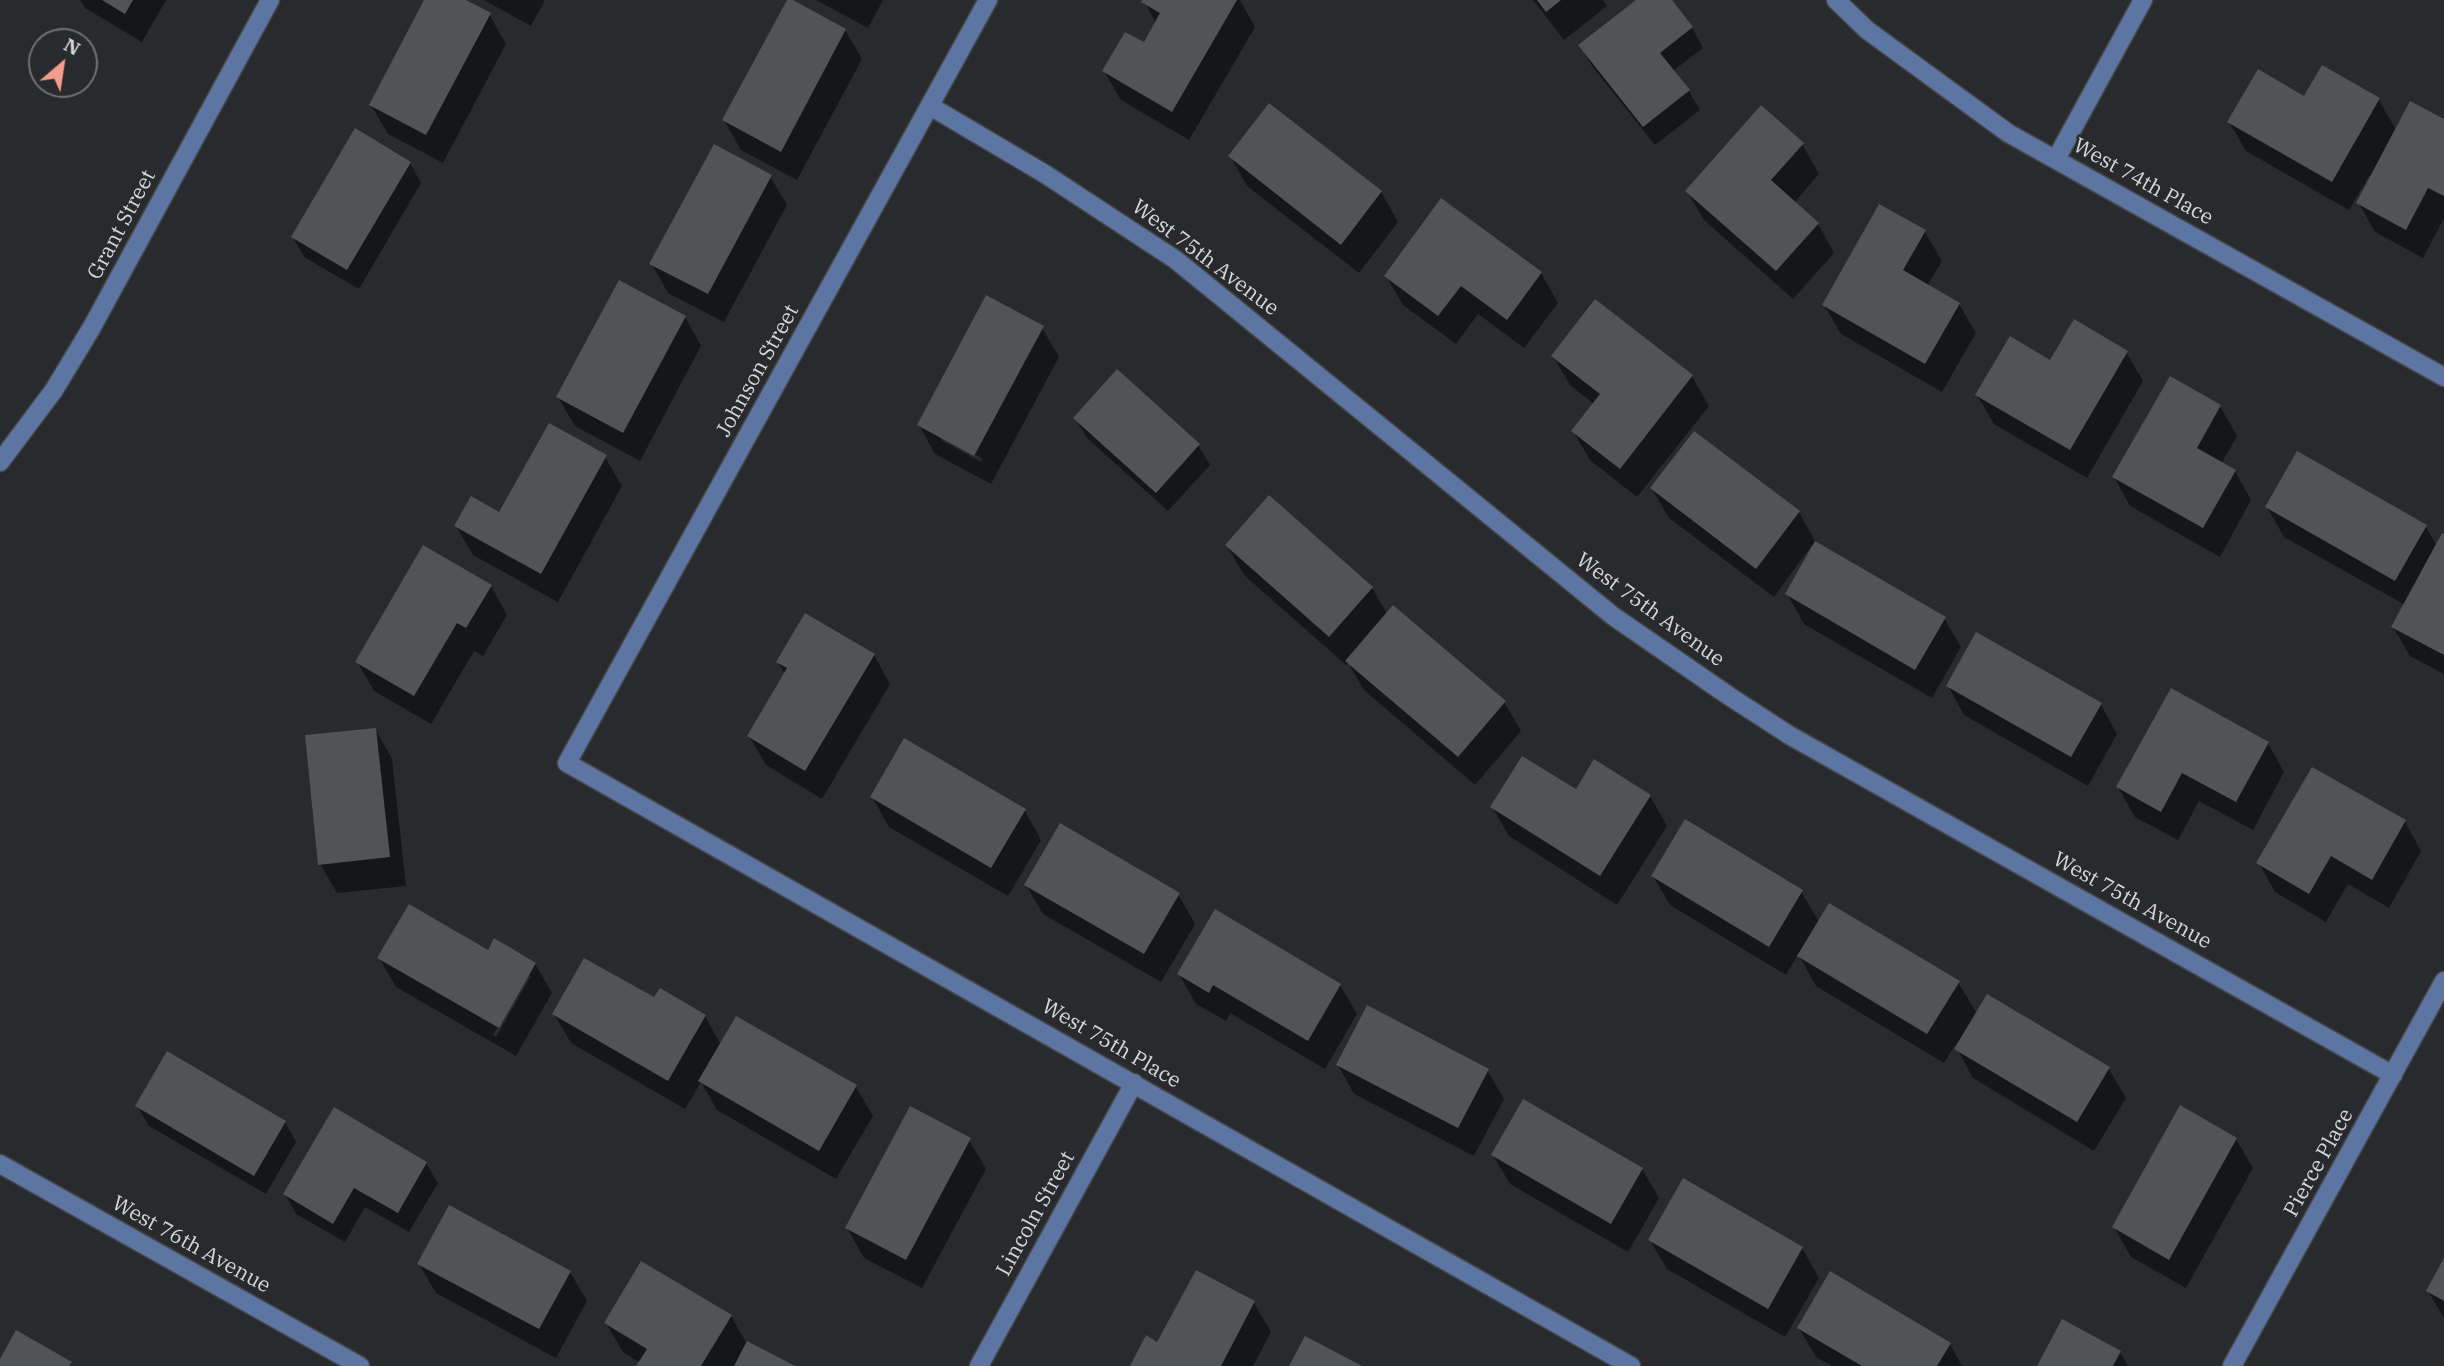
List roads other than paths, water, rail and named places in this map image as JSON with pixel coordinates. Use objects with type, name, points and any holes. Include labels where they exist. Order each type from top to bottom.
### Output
[{"type":"street","name":"Grant Street","points":[[0,462],[54,390],[92,327],[270,0]]},
{"type":"street","name":"Johnson Street","points":[[568,763],[988,0]]},
{"type":"street","name":"West 74th Place","points":[[1836,0],[1867,30],[2008,133],[2444,377]]},
{"type":"street","points":[[2056,159],[2143,0]]},
{"type":"street","name":"West 75th Avenue","points":[[930,106],[1055,181],[1176,260],[1613,616],[1729,696],[1789,734],[2393,1075]]},
{"type":"street","name":"West 75th Place","points":[[568,763],[1631,1366]]},
{"type":"street","name":"Pierce Place","points":[[2232,1366],[2444,981]]},
{"type":"street","name":"Lincoln Street","points":[[979,1366],[1133,1083]]},
{"type":"street","name":"West 76th Avenue","points":[[0,1164],[360,1366]]}]
